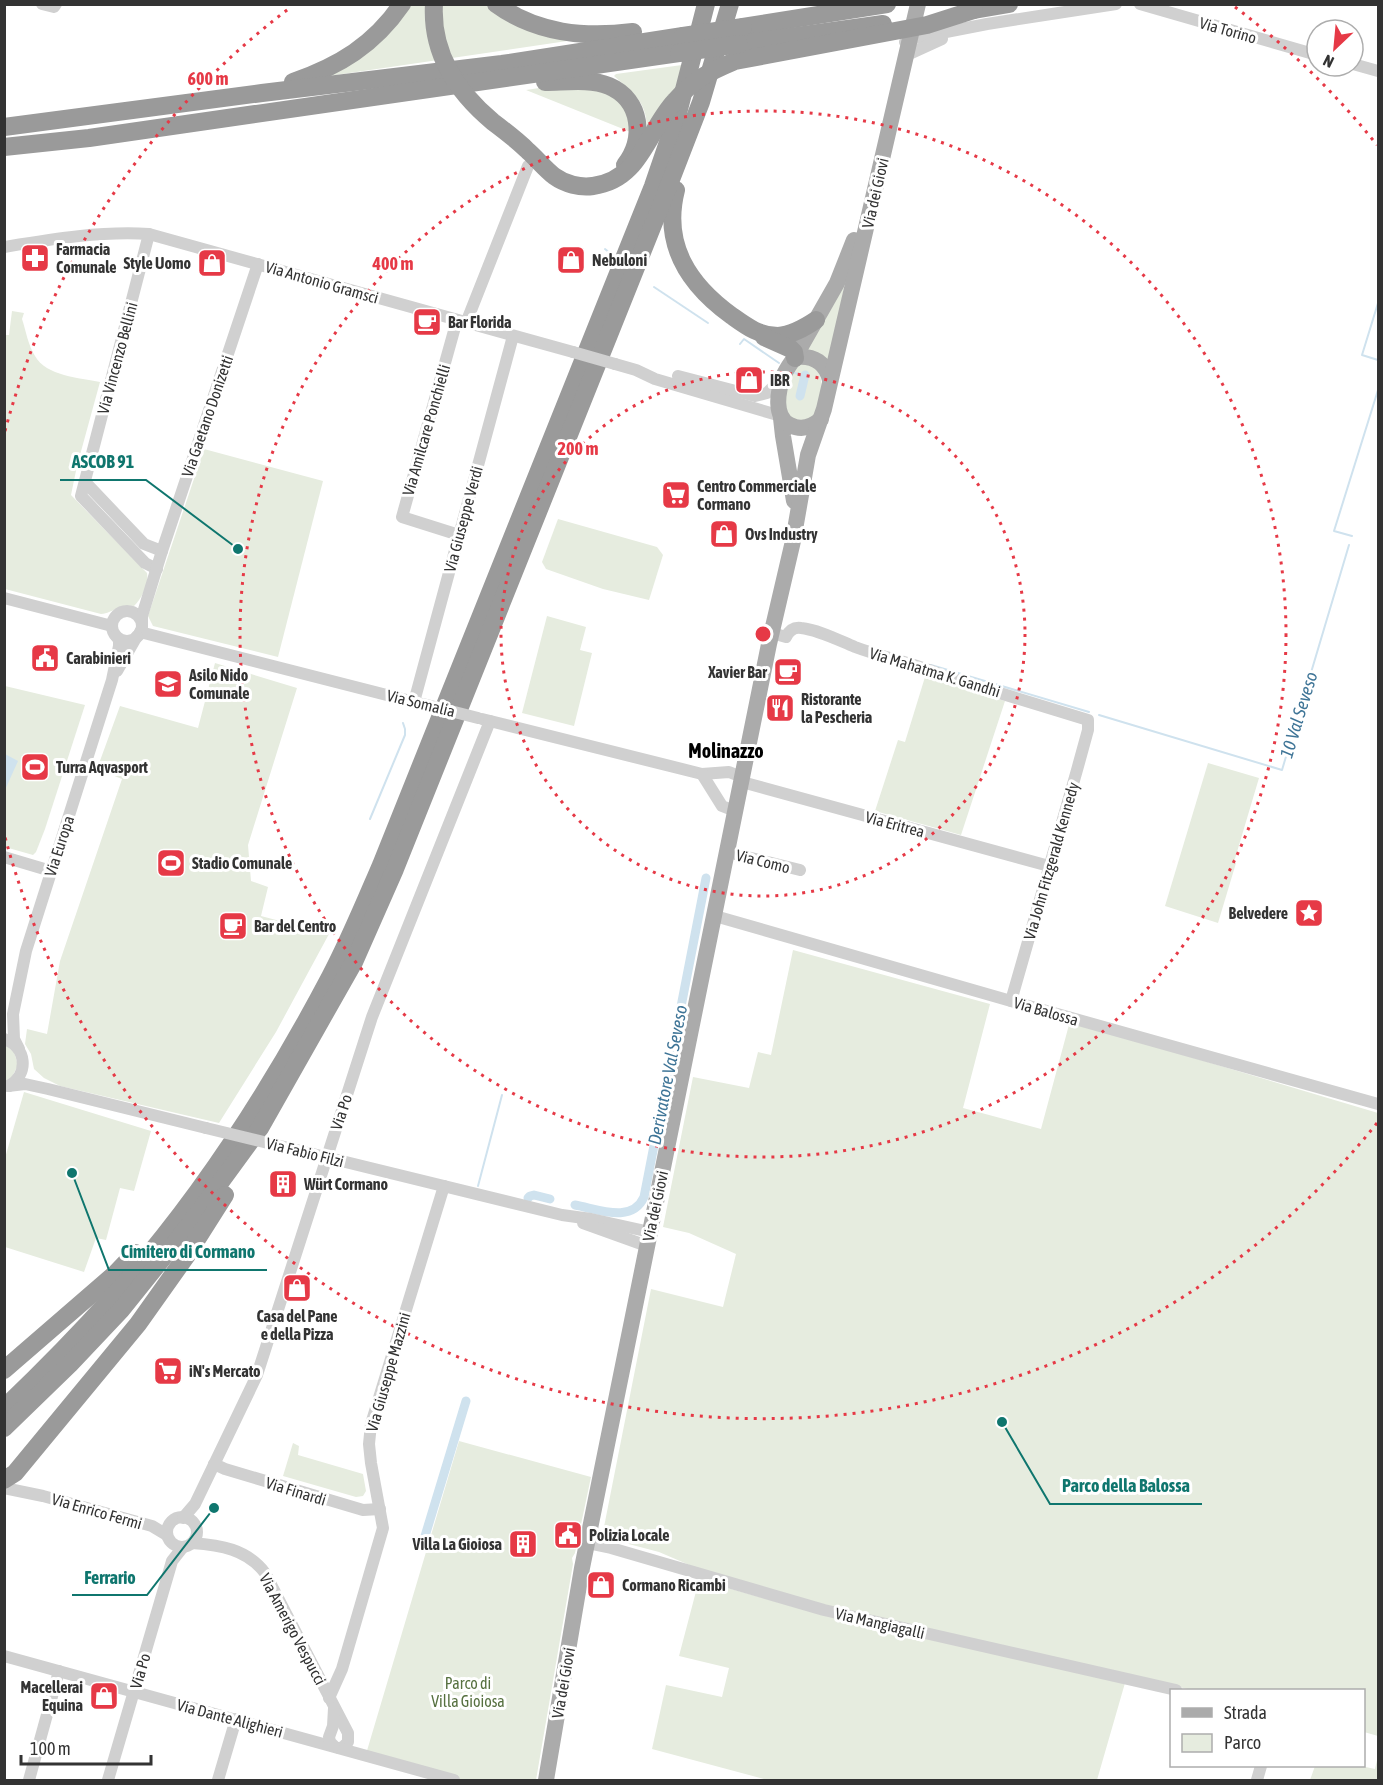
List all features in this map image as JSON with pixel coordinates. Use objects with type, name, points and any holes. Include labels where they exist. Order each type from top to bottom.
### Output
[{"type":"highway","points":[[262,93],[331,68],[346,59],[376,35],[402,4]]},
{"type":"highway","points":[[434,4],[437,43],[452,77],[468,99],[528,158],[565,182],[575,186],[590,187],[604,185],[628,171],[674,102],[693,82],[718,68],[735,61],[769,54],[976,18],[1009,4]]},
{"type":"highway","points":[[496,4],[514,16],[539,26],[573,34],[682,38]]},
{"type":"highway","points":[[4,1408],[116,1292],[180,1215],[277,1072],[331,975],[381,865],[653,186],[678,113],[706,4]]},
{"type":"highway","points":[[10,1485],[138,1324],[187,1254],[264,1136],[354,962],[395,869],[601,358],[709,80],[730,4]]},
{"type":"highway","points":[[742,30],[838,8],[887,4]]},
{"type":"highway","points":[[4,127],[502,64],[742,30],[976,18]]},
{"type":"highway","points":[[4,147],[188,124],[682,38]]},
{"type":"highway","points":[[188,124],[238,122],[538,82],[583,82],[610,86],[630,103],[635,112],[636,145],[632,156],[624,166],[603,179],[578,180],[528,158]]},
{"type":"highway","points":[[695,118],[689,149],[673,202],[672,225],[675,243],[690,276],[714,303],[753,331],[776,344],[791,349],[796,357]]},
{"type":"highway","points":[[753,331],[776,336],[789,334],[803,329],[816,320]]},
{"type":"highway","points":[[4,1428],[70,1364],[120,1310],[264,1136]]},
{"type":"highway","points":[[4,1370],[116,1273],[156,1231],[180,1215]]},
{"type":"main road","name":"Via dei Giovi","points":[[796,357],[837,283],[851,250],[908,4]]},
{"type":"main road","name":"Via dei Giovi","points":[[830,380],[918,4]]},
{"type":"main road","points":[[796,357],[811,357],[819,361],[828,372],[830,380],[821,419],[803,428],[790,425],[781,417],[778,406],[783,377],[796,357]]},
{"type":"main road","name":"Via dei Giovi","points":[[781,417],[794,501],[793,541]]},
{"type":"main road","name":"Via dei Giovi","points":[[546,1780],[587,1544],[735,812],[779,635],[806,464],[821,419]]},
{"type":"street","points":[[42,4],[54,7],[56,4]]},
{"type":"street","points":[[877,145],[888,115],[906,41],[908,47],[976,18],[1116,4]]},
{"type":"street","name":"Via Torino","points":[[1140,4],[1305,52]]},
{"type":"street","points":[[462,322],[528,158]]},
{"type":"street","name":"Via Antonio Gramsci","points":[[4,247],[88,234],[149,234],[636,370],[655,379],[781,417]]},
{"type":"street","name":"Via Vincenzo Bellini","points":[[85,482],[149,234]]},
{"type":"street","name":"Via Gaetano Donizetti","points":[[140,632],[142,616],[162,551],[258,264]]},
{"type":"street","points":[[827,300],[849,302]]},
{"type":"street","name":"Via Amilcare Ponchielli","points":[[459,535],[402,517],[462,322]]},
{"type":"street","name":"Via Giuseppe Verdi","points":[[418,703],[459,535],[513,336]]},
{"type":"street","name":"Via Antonio Gramsci","points":[[636,370],[657,371],[755,396],[767,393],[783,377]]},
{"type":"street","name":"Via Antonio Gramsci","points":[[758,410],[774,422],[783,436]]},
{"type":"street","points":[[157,569],[145,563],[81,495],[85,482],[144,544],[162,551]]},
{"type":"street","points":[[4,598],[114,631],[126,640],[132,640],[140,632],[138,616],[128,611]]},
{"type":"street","points":[[114,631],[114,620],[117,615],[139,609],[146,602]]},
{"type":"street","name":"Via Mahatma K. Gandhi","points":[[779,635],[801,628],[930,669],[944,676],[1088,720]]},
{"type":"street","name":"Via Europa","points":[[21,1055],[14,1036],[13,1014],[26,951],[112,680],[119,643],[114,631]]},
{"type":"street","name":"Via Somalia","points":[[140,632],[702,774],[729,772],[742,779]]},
{"type":"street","name":"Via Europa","points":[[112,680],[140,632]]},
{"type":"street","name":"Via Po","points":[[108,1780],[172,1561],[187,1530],[195,1504],[256,1375],[372,1017],[484,719]]},
{"type":"street","name":"Via John Fitzgerald Kennedy","points":[[1011,1001],[1088,730],[1088,720]]},
{"type":"street","points":[[702,774],[722,806],[735,812]]},
{"type":"street","name":"Via Eritrea","points":[[742,779],[1049,866]]},
{"type":"street","name":"Via Como","points":[[727,852],[800,870]]},
{"type":"street","points":[[4,857],[51,872]]},
{"type":"street","name":"Via Balossa","points":[[715,916],[1378,1104]]},
{"type":"street","name":"Via Europa","points":[[4,1029],[13,1014]]},
{"type":"street","points":[[4,1039],[13,1043],[36,1081],[48,1089]]},
{"type":"street","points":[[6,1087],[20,1077],[23,1069],[21,1055]]},
{"type":"street","name":"Via Fabio Filzi","points":[[6,1087],[25,1084],[206,1128],[264,1136],[327,1158],[562,1215],[591,1219],[649,1239]]},
{"type":"street","name":"Via Giuseppe Mazzini","points":[[332,1703],[383,1528],[371,1463],[370,1424],[444,1186]]},
{"type":"street","name":"Via Finardi","points":[[214,1464],[363,1510],[380,1509]]},
{"type":"street","name":"Via Enrico Fermi","points":[[10,1485],[152,1526],[163,1525],[187,1530],[178,1547],[152,1526]]},
{"type":"street","points":[[169,1539],[168,1525],[187,1530]]},
{"type":"street","name":"Via Amerigo Vespucci","points":[[187,1530],[211,1544],[243,1553],[259,1566],[270,1581],[349,1736],[346,1745],[337,1747]]},
{"type":"street","name":"Via Po","points":[[169,1539],[172,1561]]},
{"type":"street","name":"Via Mangiagalli","points":[[587,1544],[622,1551],[824,1610],[1172,1689]]},
{"type":"street","name":"Via Dante Alighieri","points":[[4,1656],[454,1780]]},
{"type":"street","points":[[29,1780],[59,1671]]},
{"type":"street","points":[[332,1703],[333,1726],[329,1737],[330,1742],[337,1747]]},
{"type":"street","points":[[218,1780],[236,1719]]},
{"type":"green space","points":[[407,5],[493,5],[574,40],[329,76]]},
{"type":"green space","points":[[682,65],[677,92],[647,134],[643,107],[629,89],[614,76]]},
{"type":"green space","points":[[586,81],[621,93],[638,135],[526,90]]},
{"type":"green space","points":[[846,277],[830,363],[805,350]]},
{"type":"green space","points":[[12,311],[24,313],[22,319],[29,343],[40,363],[64,375],[100,382],[71,495],[147,573],[144,591],[134,606],[123,606],[101,614],[5,589],[4,335],[9,335]]},
{"type":"green space","points":[[801,364],[811,365],[821,378],[821,397],[818,407],[808,421],[788,418],[784,402],[792,371]]},
{"type":"green space","points":[[204,449],[323,481],[278,657],[153,626],[148,616]]},
{"type":"green space","points":[[558,519],[657,547],[663,555],[649,600],[603,589],[546,569],[542,562]]},
{"type":"green space","points":[[547,616],[586,627],[580,650],[592,653],[574,726],[522,713]]},
{"type":"green space","name":"Stadio Comunale","points":[[215,663],[297,688],[248,845],[251,881],[268,887],[261,916],[329,934],[276,1032],[219,1123],[60,1086],[44,1078],[34,1069],[31,1054],[25,1044],[27,1029],[47,1034],[60,961],[122,779],[97,769],[120,706],[198,728]]},
{"type":"green space","points":[[925,677],[1005,701],[961,835],[875,811],[898,740],[905,742]]},
{"type":"green space","name":"Turra Aqvasport","points":[[5,686],[85,705],[45,829],[33,855],[5,847]]},
{"type":"green space","points":[[1208,763],[1259,778],[1218,923],[1165,906]]},
{"type":"green space","points":[[793,950],[990,1004],[963,1108],[1041,1129],[1070,1021],[1378,1113],[1378,1736],[1365,1732],[1365,1689],[1188,1689],[838,1609],[701,1570],[659,1552],[602,1537],[651,1289],[723,1307],[736,1254],[689,1233],[663,1227],[693,1077],[749,1088],[758,1052],[771,1055]]},
{"type":"green space","points":[[5,1045],[14,1052],[18,1065],[12,1077],[5,1082]]},
{"type":"green space","points":[[24,1092],[151,1131],[134,1191],[120,1188],[106,1240],[96,1238],[84,1272],[5,1247],[5,1158]]},
{"type":"green space","name":"Parco di Villa Gioiosa","points":[[459,1441],[591,1477],[572,1558],[573,1564],[536,1780],[463,1780],[366,1754]]},
{"type":"green space","points":[[293,1443],[299,1446],[298,1455],[363,1474],[366,1491],[363,1496],[356,1497],[283,1476]]},
{"type":"green space","points":[[699,1580],[809,1611],[1125,1683],[1097,1780],[768,1780],[652,1749],[666,1685],[722,1697],[729,1668],[679,1656]]},
{"type":"green space","points":[[1378,1756],[1378,1780],[1310,1780],[1315,1767],[1365,1767],[1375,1769]]},
{"type":"water","points":[[5,754],[18,761],[5,790]]},
{"type":"waterway","points":[[605,249],[610,253]]},
{"type":"waterway","points":[[654,287],[708,323]]},
{"type":"waterway","name":"10 Val Seveso","points":[[1378,303],[1362,355],[1378,360]]},
{"type":"waterway","points":[[740,344],[744,339],[779,363]]},
{"type":"waterway","points":[[793,372],[804,377]]},
{"type":"waterway","name":"Derivatore Val Seveso","points":[[800,396],[805,375]]},
{"type":"waterway","name":"10 Val Seveso","points":[[1352,536],[1334,531],[1378,390]]},
{"type":"waterway","name":"10 Val Seveso","points":[[1099,715],[1282,770],[1349,545]]},
{"type":"waterway","name":"10 Val Seveso","points":[[931,665],[1089,712]]},
{"type":"waterway","points":[[370,819],[405,735],[403,723]]},
{"type":"waterway","name":"Derivatore Val Seveso","points":[[575,1205],[614,1213],[623,1212],[639,1205],[644,1197],[706,878]]},
{"type":"waterway","points":[[478,1186],[502,1095]]},
{"type":"waterway","name":"Derivatore Val Seveso","points":[[528,1198],[534,1195],[550,1199]]},
{"type":"waterway","name":"Derivatore Val Seveso","points":[[422,1546],[466,1401]]},
{"type":"place","name":"Farmacia Comunale","points":[[35,258]]},
{"type":"place","name":"Nebuloni","points":[[571,260]]},
{"type":"place","name":"Style Uomo","points":[[212,263]]},
{"type":"place","name":"Bar Florida","points":[[427,322]]},
{"type":"place","name":"IBR","points":[[749,380]]},
{"type":"place","name":"Centro Commerciale Cormano","points":[[676,495]]},
{"type":"place","name":"Ovs Industry","points":[[724,534]]},
{"type":"place","name":"ASCOB 91","points":[[238,549]]},
{"type":"place","name":"Carabinieri","points":[[45,658]]},
{"type":"place","name":"Xavier Bar","points":[[788,672]]},
{"type":"place","name":"Asilo Nido Comunale","points":[[168,684]]},
{"type":"place","name":"Ristorante la Pescheria","points":[[780,708]]},
{"type":"place","name":"Turra Aqvasport","points":[[35,767]]},
{"type":"place","name":"Stadio Comunale","points":[[171,863]]},
{"type":"place","name":"Belvedere","points":[[1309,913]]},
{"type":"place","name":"Bar del Centro","points":[[233,926]]},
{"type":"place","name":"Cimitero di Cormano","points":[[72,1173]]},
{"type":"place","name":"Würt Cormano","points":[[283,1184]]},
{"type":"place","name":"Casa del Pane e della Pizza","points":[[297,1288]]},
{"type":"place","name":"iN's Mercato","points":[[168,1371]]},
{"type":"place","name":"Parco della Balossa","points":[[1002,1422]]},
{"type":"place","name":"Ferrario","points":[[214,1508]]},
{"type":"place","name":"Polizia Locale","points":[[568,1535]]},
{"type":"place","name":"Villa La Gioiosa","points":[[523,1544]]},
{"type":"place","name":"Cormano Ricambi","points":[[601,1585]]},
{"type":"place","name":"Macellerai Equina","points":[[104,1696]]},
{"type":"district","name":"Molinazzo","points":[[726,751]]}]
